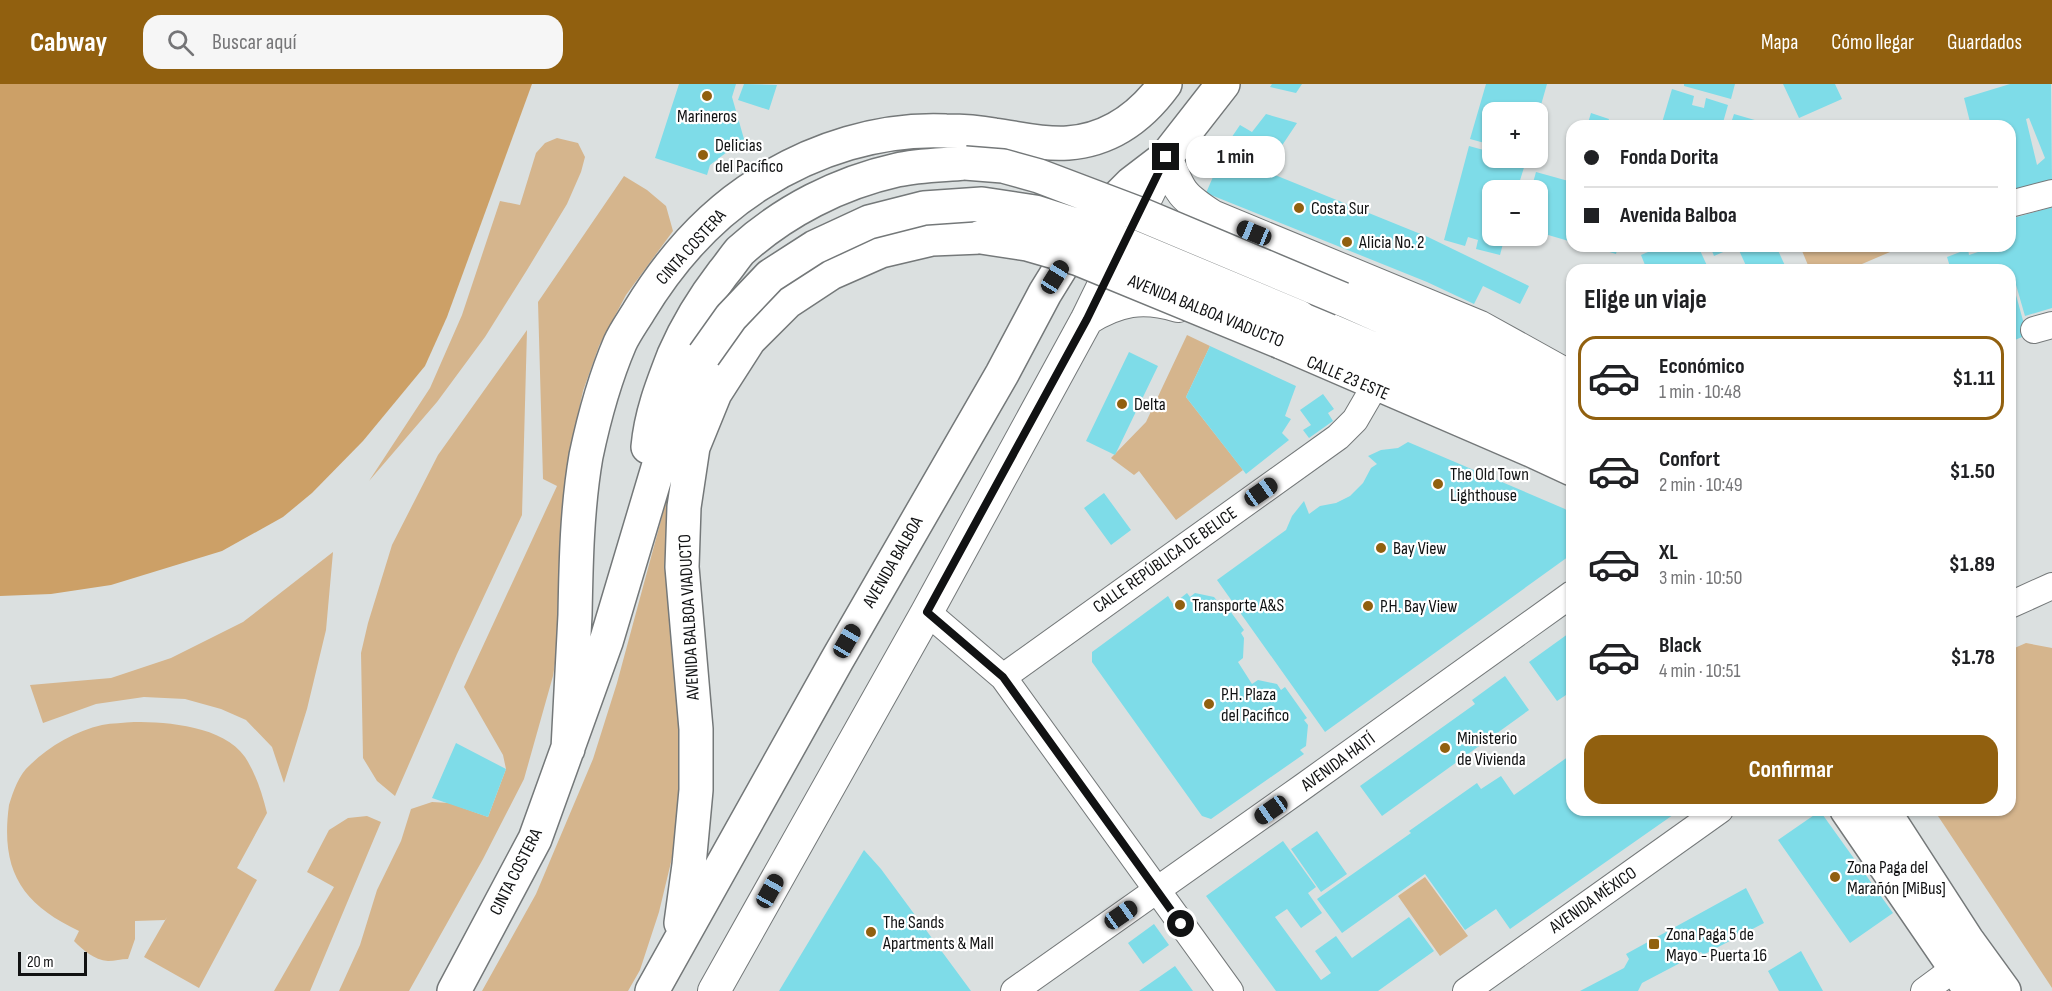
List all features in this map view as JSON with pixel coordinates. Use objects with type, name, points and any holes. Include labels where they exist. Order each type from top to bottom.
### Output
[{"type":"highway","name":"CINTA COSTERA","points":[[568,749],[579,502],[587,454],[602,396],[621,341],[653,287],[677,256],[710,220],[742,195],[779,171],[850,142],[910,131],[944,131],[1068,143],[1103,135],[1135,118],[1165,84]]},
{"type":"highway","name":"AVENIDA BALBOA","points":[[652,991],[837,660],[1002,374],[1045,293],[1074,246],[1100,215],[1132,183],[1166,157],[1223,84]]},
{"type":"highway","points":[[644,512],[650,431],[657,399],[685,329],[738,253],[771,226],[813,200],[860,180],[899,169],[965,163],[1003,166],[1040,176],[1142,215],[1342,298],[1566,398]]},
{"type":"highway","name":"AVENIDA BALBOA VIADUCTO","points":[[644,512],[684,394],[704,355],[731,316],[770,276],[815,247],[869,222],[924,208],[982,204],[1035,212],[1091,230],[1299,317],[1566,434]]},
{"type":"highway","name":"AVENIDA BALBOA VIADUCTO","points":[[679,942],[696,790],[696,729],[682,567],[684,507],[693,447],[715,393],[749,340],[787,302],[831,273],[881,251],[932,239],[981,237],[1027,244],[1079,260],[1281,342],[1566,466]]},
{"type":"highway","name":"CINTA COSTERA","points":[[454,991],[534,839],[606,642],[644,512]]},
{"type":"highway","points":[[1850,816],[1950,987]]},
{"type":"highway","points":[[1887,816],[1967,940],[2004,991]]},
{"type":"main road","points":[[1166,157],[1181,192],[1190,202],[1212,216],[1480,327],[1566,375]]},
{"type":"main road","name":"AVENIDA BALBOA","points":[[714,991],[927,612],[1087,319],[1166,157]]},
{"type":"main road","points":[[1155,300],[1152,283],[1154,266],[1160,249],[1170,235],[1184,224],[1212,216]]},
{"type":"main road","name":"CALLE 23 ESTE","points":[[1087,319],[1103,309],[1122,302],[1155,300],[1179,306],[1523,453],[1566,474]]},
{"type":"main road","points":[[1843,816],[1950,987]]},
{"type":"main road","points":[[1904,816],[2016,991]]},
{"type":"street","points":[[2016,202],[2052,193]]},
{"type":"street","name":"CALLE REPÚBLICA DE BELICE","points":[[1003,677],[1338,437],[1355,420],[1373,389]]},
{"type":"street","points":[[2016,602],[2052,586]]},
{"type":"street","name":"AVENIDA HAITÍ","points":[[1014,991],[1566,598]]},
{"type":"street","points":[[927,612],[1003,677],[1230,991]]},
{"type":"street","name":"AVENIDA MÉXICO","points":[[1466,991],[1712,816]]},
{"type":"shaded area","points":[[0,84],[532,84],[447,317],[425,366],[363,441],[312,493],[283,517],[222,551],[111,585],[51,594],[0,596]]},
{"type":"shaded area","points":[[557,138],[578,143],[585,157],[567,204],[485,337],[437,402],[369,481],[430,388],[462,315],[500,201],[520,205],[536,153],[545,143]]},
{"type":"shaded area","points":[[624,176],[647,190],[666,206],[673,231],[626,295],[599,346],[583,391],[567,466],[564,608],[553,676],[524,779],[483,859],[409,991],[339,991],[360,945],[377,890],[401,841],[411,809],[432,802],[449,803],[488,817],[506,769],[503,755],[464,687],[557,486],[543,479],[538,302]]},
{"type":"shaded area","points":[[1802,252],[1890,252],[1862,264],[1808,264]]},
{"type":"shaded area","points":[[527,330],[522,515],[457,654],[395,796],[377,781],[363,758],[361,653],[368,623],[392,545],[438,455]]},
{"type":"shaded area","points":[[1187,335],[1210,346],[1186,397],[1243,470],[1176,520],[1139,471],[1134,475],[1111,458],[1146,422]]},
{"type":"shaded area","points":[[680,450],[685,753],[679,829],[659,912],[640,970],[628,991],[482,991],[536,894],[593,759],[617,683]]},
{"type":"shaded area","points":[[333,552],[326,630],[307,709],[284,783],[272,747],[246,720],[221,709],[185,699],[144,697],[96,704],[43,723],[30,685],[111,678],[171,658],[243,622]]},
{"type":"shaded area","points":[[2026,643],[2052,648],[2052,988],[1938,816],[2016,816],[2016,647]]},
{"type":"shaded area","points":[[134,722],[179,725],[223,738],[245,757],[261,791],[267,813],[237,868],[257,880],[199,988],[144,957],[167,917],[165,920],[135,921],[135,939],[128,959],[108,961],[98,959],[74,941],[79,931],[59,921],[29,897],[12,867],[8,849],[9,805],[26,769],[37,758],[73,735],[102,725]]},
{"type":"shaded area","points":[[367,816],[381,822],[310,991],[274,991],[334,887],[307,872],[329,830],[348,818]]},
{"type":"shaded area","points":[[1425,877],[1468,936],[1440,956],[1398,896]]},
{"type":"building","points":[[679,84],[736,84],[732,97],[744,139],[710,165],[707,175],[655,158]]},
{"type":"building","points":[[744,84],[777,85],[769,110],[738,100]]},
{"type":"building","points":[[1272,84],[1302,84],[1296,93],[1270,87]]},
{"type":"building","points":[[1486,84],[1547,84],[1542,102],[1482,102],[1482,142],[1470,139]]},
{"type":"building","points":[[1684,84],[1735,84],[1731,99],[1684,86]]},
{"type":"building","points":[[1783,84],[1835,84],[1842,99],[1799,118]]},
{"type":"building","points":[[2010,84],[2051,84],[2052,186],[2016,194],[2016,120],[1970,120],[1964,98]],"holes":[[[2029,118],[2045,158],[2037,165],[2026,119]]]},
{"type":"building","points":[[1672,89],[1694,96],[1692,105],[1704,108],[1706,98],[1728,105],[1724,120],[1663,120]]},
{"type":"building","points":[[1591,113],[1609,119],[1609,120],[1589,120]]},
{"type":"building","points":[[1266,114],[1297,123],[1265,171],[1428,237],[1529,286],[1520,304],[1483,286],[1474,304],[1427,282],[1206,193],[1223,154],[1221,153],[1240,125],[1252,132]]},
{"type":"building","points":[[1734,114],[1755,120],[1732,120]]},
{"type":"building","points":[[1469,146],[1482,150],[1482,168],[1524,168],[1520,180],[1482,180],[1482,246],[1502,246],[1500,255],[1476,249],[1478,240],[1468,237],[1465,246],[1444,240]]},
{"type":"building","points":[[1536,172],[1566,180],[1566,240],[1548,235],[1548,180],[1534,180]]},
{"type":"building","points":[[2052,207],[2052,308],[2025,316],[2016,285],[2016,264],[1949,264],[1947,257],[1960,252],[1968,252],[1969,255],[1978,252],[2016,252],[2016,217]]},
{"type":"building","points":[[1648,252],[1701,252],[1706,264],[1645,264],[1641,255]]},
{"type":"building","points":[[1740,252],[1779,252],[1784,264],[1745,264]]},
{"type":"building","points":[[2016,295],[2027,335],[2016,340]]},
{"type":"building","points":[[1210,346],[1296,386],[1285,416],[1291,419],[1282,433],[1289,440],[1246,474],[1186,397]]},
{"type":"building","name":"Delta","points":[[1129,352],[1158,366],[1115,455],[1086,441]]},
{"type":"building","points":[[1323,394],[1334,409],[1328,413],[1333,421],[1309,438],[1303,430],[1311,425],[1300,410]]},
{"type":"building","name":"P.H. Bay View","points":[[1408,442],[1565,509],[1566,558],[1325,732],[1217,580],[1286,530],[1292,516],[1304,501],[1309,514],[1320,506],[1336,503],[1350,496],[1363,483],[1371,468],[1377,464],[1368,456],[1381,450],[1398,448]]},
{"type":"building","points":[[1104,493],[1131,530],[1111,545],[1084,508]]},
{"type":"building","name":"P.H. Plaza del Pacifico","points":[[1187,593],[1190,597],[1195,593],[1214,597],[1219,603],[1222,600],[1244,630],[1241,633],[1244,638],[1243,658],[1238,662],[1252,684],[1258,680],[1277,684],[1281,690],[1285,687],[1307,718],[1304,720],[1308,725],[1306,746],[1300,750],[1304,754],[1211,819],[1202,816],[1092,662],[1092,652],[1168,596],[1173,604]]},
{"type":"building","points":[[1566,635],[1566,695],[1557,701],[1529,662]]},
{"type":"building","name":"Ministerio de Vivienda","points":[[1505,676],[1529,710],[1382,816],[1360,786],[1475,704],[1472,700]]},
{"type":"building","points":[[456,743],[506,769],[488,817],[432,798]]},
{"type":"building","points":[[1566,758],[1566,816],[1671,816],[1510,929],[1496,909],[1465,930],[1425,874],[1342,933],[1317,899],[1477,783],[1481,789],[1501,776],[1514,795]]},
{"type":"building","name":"Zona Paga del Marañón [MiBus]","points":[[1813,816],[1824,816],[1893,913],[1850,943],[1778,840]]},
{"type":"building","points":[[1317,831],[1347,874],[1321,892],[1291,849]]},
{"type":"building","points":[[1283,841],[1316,887],[1308,893],[1322,913],[1301,928],[1287,909],[1275,917],[1321,980],[1331,973],[1315,951],[1336,936],[1352,958],[1409,917],[1434,951],[1378,991],[1276,991],[1206,896]]},
{"type":"building","name":"The Sands Apartments & Mall","points":[[864,850],[881,869],[971,991],[779,991]]},
{"type":"building","points":[[1746,888],[1764,923],[1642,983],[1638,991],[1580,991],[1624,968],[1629,959],[1626,954]]},
{"type":"building","points":[[1154,924],[1169,945],[1143,964],[1128,943]]},
{"type":"building","points":[[1801,951],[1823,991],[1779,991],[1768,971]]},
{"type":"building","points":[[1175,966],[1193,991],[1139,991]]},
{"type":"place","name":"Marineros","points":[[707,96]]},
{"type":"place","name":"Delicias del Pacífico","points":[[703,155]]},
{"type":"place","name":"Costa Sur","points":[[1299,208]]},
{"type":"place","name":"Alicia No. 2","points":[[1347,242]]},
{"type":"place","name":"Delta","points":[[1122,404]]},
{"type":"place","name":"The Old Town Lighthouse","points":[[1438,484]]},
{"type":"place","name":"Bay View","points":[[1381,548]]},
{"type":"place","name":"Transporte A&S","points":[[1180,605]]},
{"type":"place","name":"P.H. Bay View","points":[[1368,606]]},
{"type":"place","name":"P.H. Plaza del Pacifico","points":[[1209,704]]},
{"type":"place","name":"Ministerio de Vivienda","points":[[1445,748]]},
{"type":"place","name":"Zona Paga del Marañón [MiBus]","points":[[1835,877]]},
{"type":"place","name":"The Sands Apartments & Mall","points":[[871,932]]},
{"type":"place","name":"Zona Paga 5 de Mayo - Puerta 16","points":[[1654,944]]},
{"type":"route","points":[[1166,157],[1087,319],[927,612],[1003,677],[1181,924]]}]
